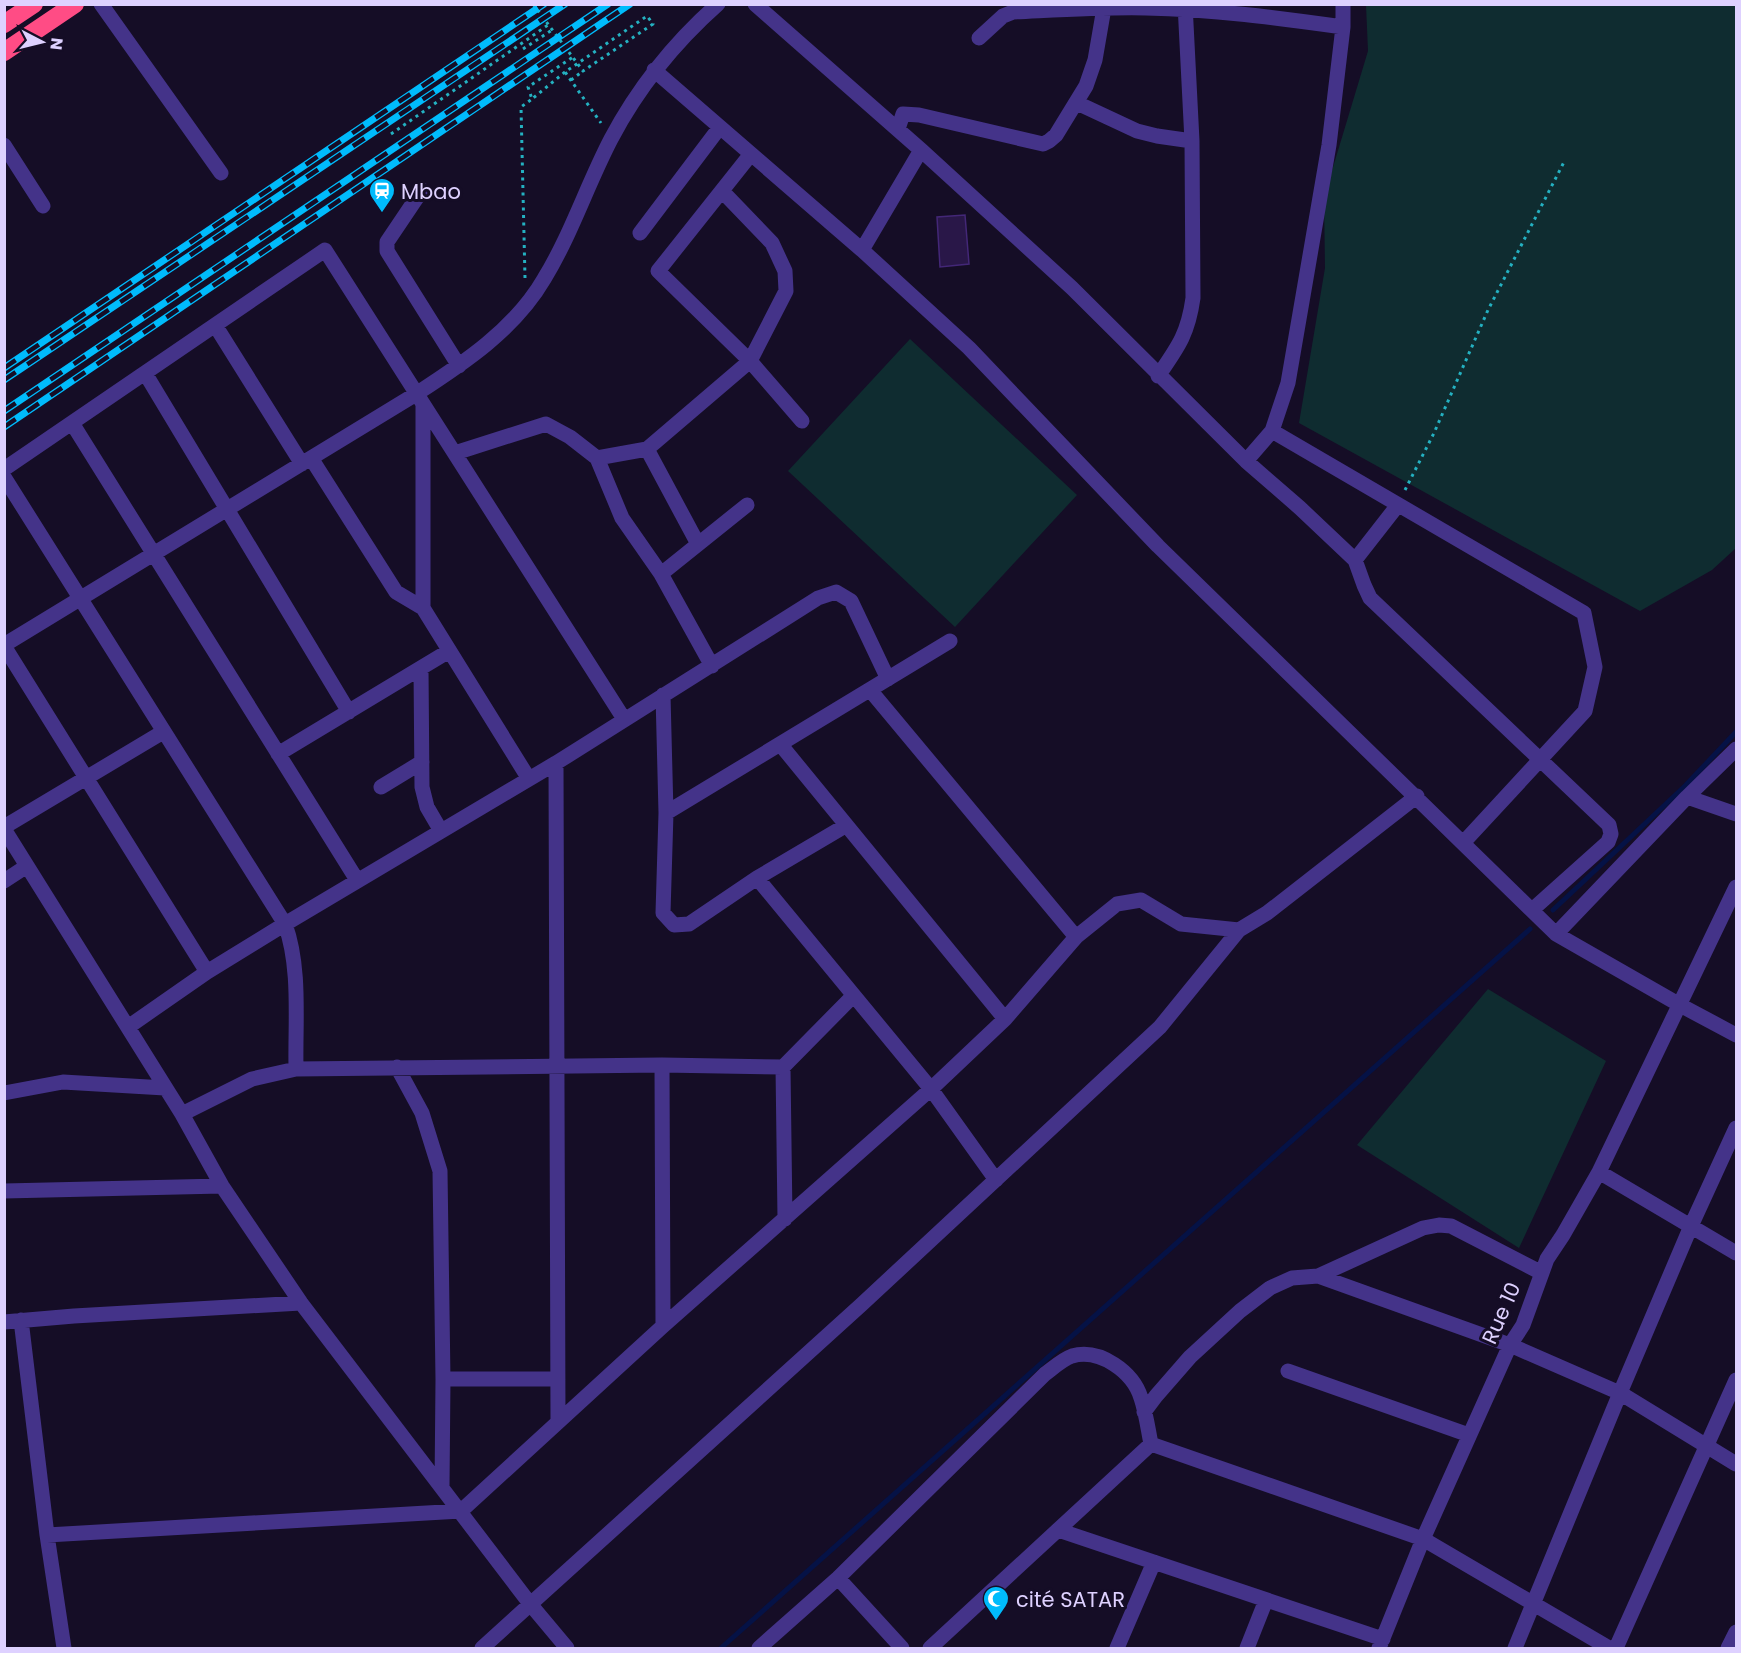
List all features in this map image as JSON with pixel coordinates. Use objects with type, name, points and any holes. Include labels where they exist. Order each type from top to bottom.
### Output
[{"type":"highway","points":[[4,24],[33,4]]},
{"type":"highway","points":[[4,52],[75,4]]},
{"type":"street","points":[[101,4],[221,173]]},
{"type":"street","points":[[207,972],[4,645],[307,461],[420,399],[510,322],[544,280],[612,138],[654,70],[718,4]]},
{"type":"street","points":[[754,4],[898,129],[1072,288],[1158,376],[1355,560],[1370,598],[1609,825],[1611,834],[1608,842],[1532,910]]},
{"type":"street","points":[[1246,460],[1272,431],[1288,383],[1329,145],[1343,27],[1343,4]]},
{"type":"street","points":[[979,38],[1003,16],[1013,12],[1104,8],[1185,7],[1343,27]]},
{"type":"street","points":[[1158,376],[1182,342],[1190,321],[1193,298],[1192,141],[1185,7]]},
{"type":"street","points":[[898,129],[903,114],[919,115],[1042,144],[1049,141],[1056,135],[1077,103],[1095,60],[1104,8]]},
{"type":"street","points":[[654,70],[862,250],[969,348],[1158,546],[1556,934],[1737,1035]]},
{"type":"street","points":[[1077,103],[1137,131],[1192,141]]},
{"type":"street","points":[[640,233],[720,127]]},
{"type":"street","points":[[4,145],[43,206]]},
{"type":"street","points":[[862,250],[921,150]]},
{"type":"street","points":[[751,154],[658,271],[750,362],[802,421]]},
{"type":"street","points":[[422,190],[387,242],[387,251],[459,366]]},
{"type":"street","points":[[597,458],[647,449],[750,362],[786,291],[785,271],[772,243],[722,191]]},
{"type":"street","points":[[4,468],[325,250],[624,719]]},
{"type":"street","points":[[215,325],[396,592],[423,608],[529,778]]},
{"type":"street","points":[[145,373],[349,712]]},
{"type":"street","points":[[420,399],[423,608]]},
{"type":"street","points":[[72,423],[357,880]]},
{"type":"street","points":[[454,453],[546,424],[570,437],[597,458],[622,518],[660,574],[712,666]]},
{"type":"street","points":[[1272,431],[1584,614],[1595,667],[1585,711],[1463,843]]},
{"type":"street","points":[[647,449],[698,544]]},
{"type":"street","points":[[4,477],[285,924],[294,961],[296,1069]]},
{"type":"street","points":[[660,574],[747,505]]},
{"type":"street","points":[[1355,560],[1398,505]]},
{"type":"street","points":[[129,1027],[207,972],[357,880],[556,763],[818,598],[836,592],[851,601],[888,679]]},
{"type":"street","points":[[666,813],[950,641]]},
{"type":"street","points":[[278,754],[449,651]]},
{"type":"street","points":[[421,668],[422,787],[427,807],[441,831]]},
{"type":"street","points":[[870,690],[1076,937]]},
{"type":"street","points":[[663,695],[666,813],[663,913],[674,925],[689,924],[757,878],[845,826]]},
{"type":"street","points":[[163,732],[4,828],[182,1114],[222,1186],[301,1303],[531,1605],[567,1648]]},
{"type":"street","points":[[780,744],[1005,1019]]},
{"type":"street","points":[[1556,934],[1687,797],[1737,749]]},
{"type":"street","points":[[381,787],[422,762]]},
{"type":"street","points":[[556,763],[558,1421]]},
{"type":"street","points":[[482,1648],[996,1180],[1160,1027],[1239,930],[1267,913],[1417,796]]},
{"type":"street","points":[[1687,797],[1737,814]]},
{"type":"street","points":[[4,881],[27,866]]},
{"type":"street","points":[[757,878],[931,1089],[996,1180]]},
{"type":"street","name":"Rue 10","points":[[1381,1644],[1423,1539],[1469,1435],[1510,1345],[1523,1325],[1547,1259],[1599,1172],[1680,1005],[1732,906],[1737,887]]},
{"type":"street","points":[[47,1535],[460,1511],[663,1326],[931,1089],[1005,1019],[1076,937],[1117,904],[1141,900],[1181,924],[1239,930]]},
{"type":"street","points":[[785,1218],[783,1067],[853,996]]},
{"type":"street","points":[[182,1114],[252,1079],[296,1069],[556,1065],[783,1067]]},
{"type":"street","points":[[662,1065],[663,1326]]},
{"type":"street","points":[[398,1068],[422,1113],[440,1171],[442,1486]]},
{"type":"street","points":[[4,1093],[63,1082],[165,1088]]},
{"type":"street","points":[[1515,1648],[1691,1226],[1737,1128]]},
{"type":"street","points":[[1599,1172],[1737,1253]]},
{"type":"street","points":[[4,1191],[222,1186]]},
{"type":"street","points":[[1144,1412],[1191,1357],[1240,1311],[1270,1288],[1292,1278],[1318,1276],[1423,1228],[1439,1225],[1451,1226],[1542,1273]]},
{"type":"street","points":[[1318,1276],[1510,1345],[1620,1393],[1737,1464]]},
{"type":"street","points":[[4,1322],[301,1303]]},
{"type":"street","points":[[21,1320],[47,1535],[64,1648]]},
{"type":"street","points":[[759,1648],[838,1578],[1045,1374],[1070,1357],[1086,1354],[1098,1356],[1120,1368],[1131,1379],[1141,1397],[1150,1444]]},
{"type":"street","points":[[1288,1371],[1469,1435]]},
{"type":"street","points":[[443,1379],[558,1379]]},
{"type":"street","points":[[1616,1648],[1737,1380]]},
{"type":"street","points":[[930,1648],[1150,1444]]},
{"type":"street","points":[[1150,1444],[1423,1539],[1609,1648]]},
{"type":"street","points":[[1058,1530],[1266,1600],[1381,1644]]},
{"type":"street","points":[[1118,1648],[1154,1562]]},
{"type":"street","points":[[838,1578],[902,1648]]},
{"type":"street","points":[[1246,1648],[1266,1600]]},
{"type":"street","points":[[1728,1648],[1737,1632]]},
{"type":"path","points":[[533,4],[583,71]]},
{"type":"path","points":[[538,288],[525,278],[521,107],[565,72],[648,15],[653,24],[571,80]]},
{"type":"path","points":[[391,134],[548,25]]},
{"type":"path","points":[[524,49],[552,30]]},
{"type":"path","points":[[531,99],[528,87],[573,57]]},
{"type":"path","points":[[565,72],[612,138]]},
{"type":"path","points":[[1398,505],[1434,433],[1488,310],[1564,162]]},
{"type":"green space","points":[[1366,5],[1736,5],[1736,548],[1712,570],[1640,611],[1299,423],[1325,268],[1324,197],[1368,51]]},
{"type":"green space","points":[[910,339],[1077,495],[955,627],[788,471]]},
{"type":"green space","points":[[1488,989],[1606,1061],[1519,1248],[1357,1145]]},
{"type":"building","points":[[965,215],[969,264],[940,267],[937,217]]},
{"type":"waterway","points":[[1553,910],[1685,786],[1736,732]]},
{"type":"waterway","points":[[721,1648],[1530,929]]},
{"type":"railway","points":[[4,368],[544,4]]},
{"type":"railway","points":[[4,380],[565,4]]},
{"type":"railway","points":[[4,411],[608,4]]},
{"type":"railway","points":[[4,427],[630,4]]},
{"type":"place","name":"Mbao","points":[[382,214]]},
{"type":"place","name":"cité SATAR","points":[[996,1622]]}]
